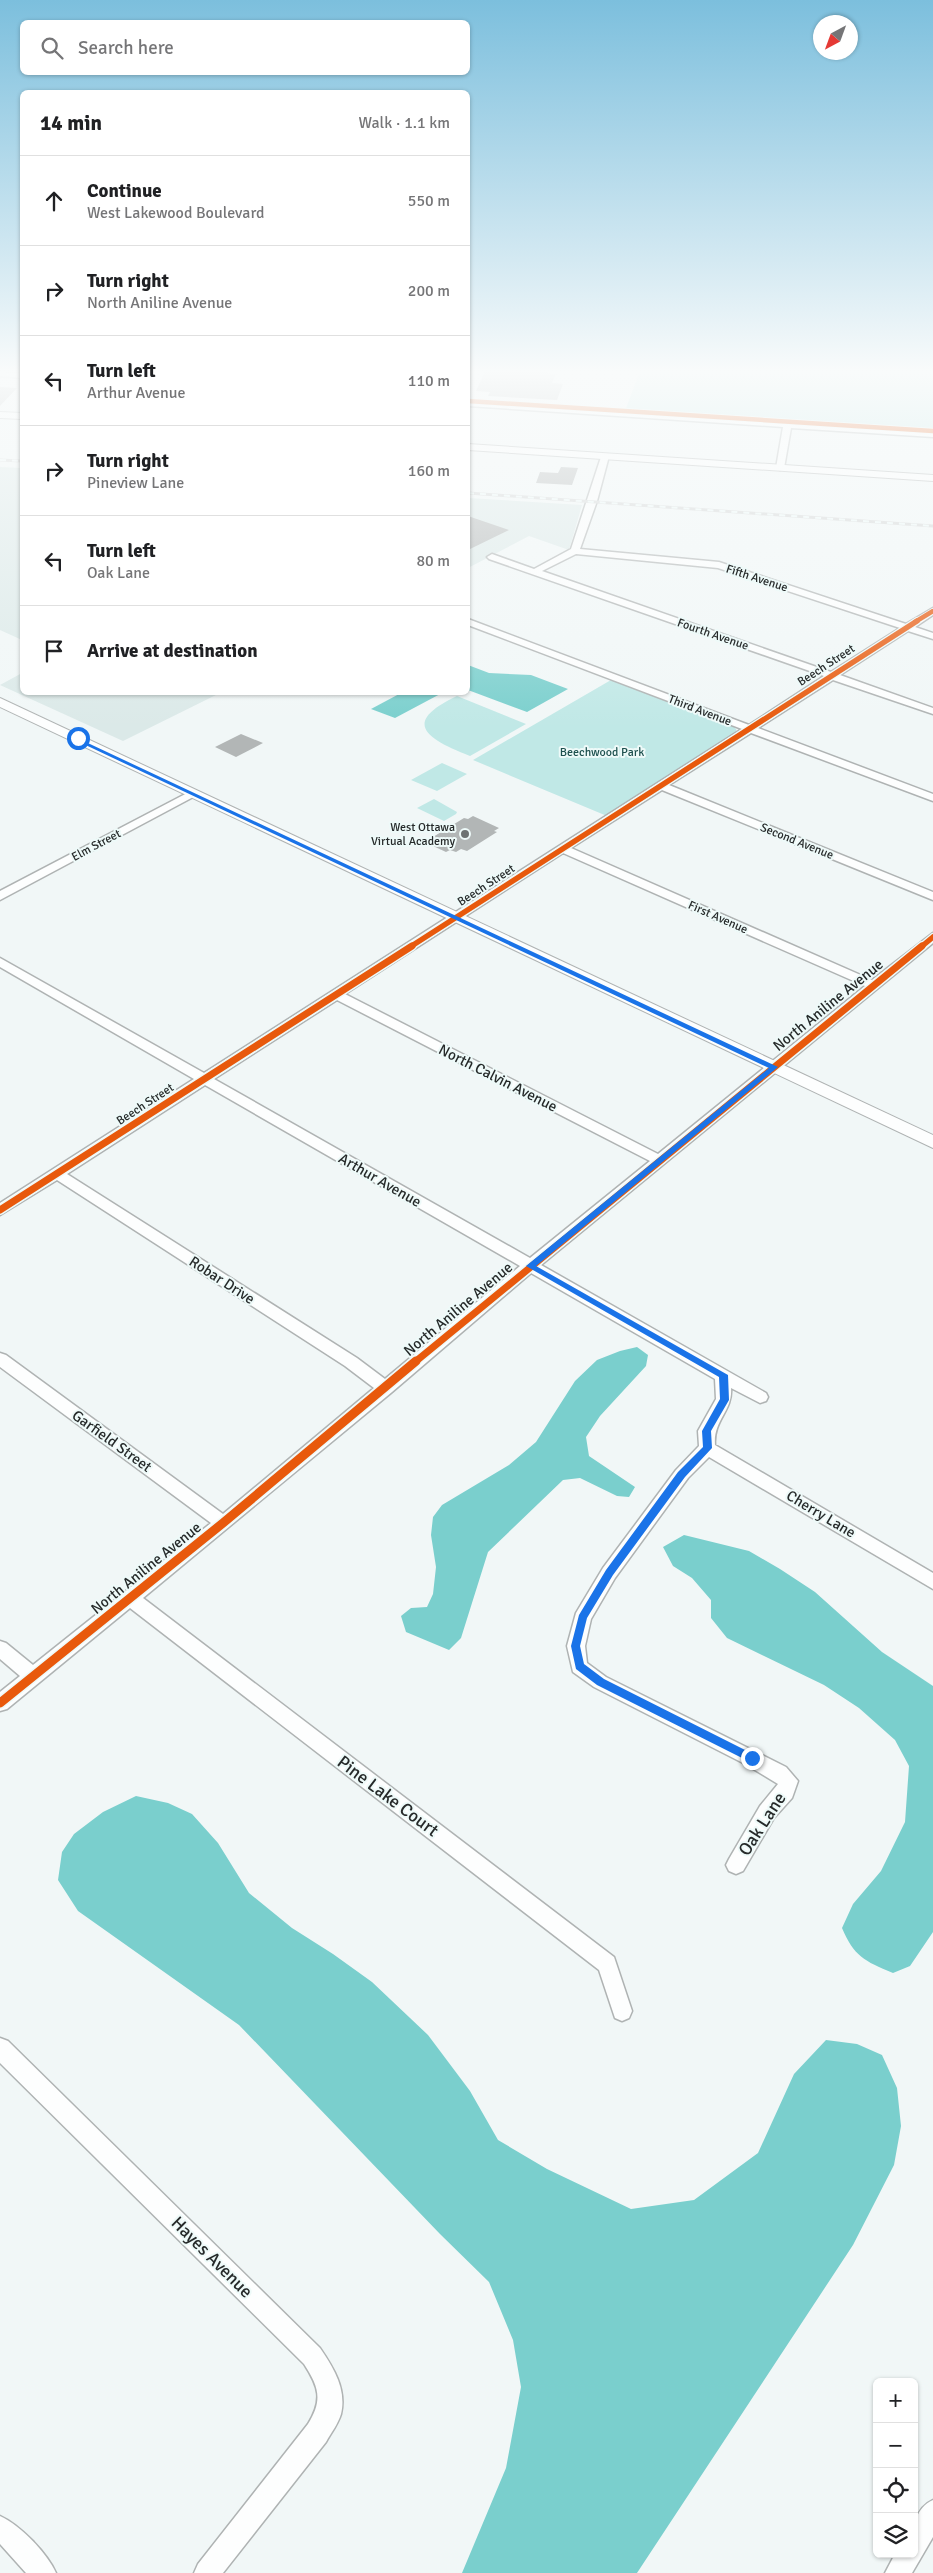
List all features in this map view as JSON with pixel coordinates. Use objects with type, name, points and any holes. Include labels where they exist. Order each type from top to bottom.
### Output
[{"type":"street","points":[[534,572],[575,551],[597,488]]},
{"type":"street","name":"Fifth Avenue","points":[[575,551],[708,563],[933,636]]},
{"type":"street","name":"Fourth Avenue","points":[[492,557],[933,712]]},
{"type":"street","name":"Beech Street","points":[[0,1210],[750,729],[830,675],[933,611]]},
{"type":"street","name":"Third Avenue","points":[[470,623],[933,798]]},
{"type":"street","points":[[0,702],[933,1142]]},
{"type":"street","name":"Second Avenue","points":[[660,786],[933,896]]},
{"type":"street","name":"Elm Street","points":[[0,896],[193,794]]},
{"type":"street","name":"First Avenue","points":[[563,849],[873,986]]},
{"type":"street","name":"North Aniline Avenue","points":[[0,1704],[223,1523],[530,1266],[933,937]]},
{"type":"street","name":"Arthur Avenue","points":[[0,962],[760,1397]]},
{"type":"street","name":"North Calvin Avenue","points":[[337,995],[660,1160]]},
{"type":"street","name":"Robar Drive","points":[[57,1174],[351,1362],[386,1388]]},
{"type":"street","name":"Garfield Street","points":[[0,1359],[223,1523]]},
{"type":"street","points":[[707,1448],[706,1431],[724,1400],[723,1375]]},
{"type":"street","name":"Cherry Lane","points":[[707,1448],[933,1582]]},
{"type":"street","name":"Oak Lane","points":[[707,1448],[682,1474],[609,1573],[582,1618],[576,1646],[580,1666],[600,1682],[752,1758],[779,1773],[788,1782],[785,1792],[767,1812],[736,1864]]},
{"type":"street","name":"Pine Lake Court","points":[[130,1598],[607,1964],[622,2011]]},
{"type":"street","points":[[0,1648],[33,1676]]},
{"type":"street","name":"Hayes Avenue","points":[[0,2048],[312,2356],[326,2377],[329,2413],[317,2433],[207,2573]]},
{"type":"street","points":[[918,2538],[933,2513]]},
{"type":"street","points":[[0,2528],[8,2534],[42,2573]]},
{"type":"street","points":[[898,2573],[907,2558]]},
{"type":"shaded area","points":[[0,488],[20,488],[20,639],[0,630]]},
{"type":"shaded area","points":[[470,498],[582,505],[569,550],[529,536],[470,567]]},
{"type":"shaded area","points":[[20,674],[20,694],[0,685]]},
{"type":"shaded area","points":[[22,695],[216,695],[123,741]]},
{"type":"green space","name":"Beechwood Park","points":[[611,680],[731,725],[736,729],[737,733],[607,816],[473,760]]},
{"type":"green space","points":[[457,696],[526,724],[470,756],[455,750],[432,737],[426,730],[425,722],[429,714]]},
{"type":"green space","points":[[442,763],[467,774],[437,791],[411,780]]},
{"type":"green space","points":[[434,799],[457,812],[456,814],[444,821],[417,808]]},
{"type":"water","points":[[470,666],[489,673],[531,675],[568,689],[527,712],[470,691]]},
{"type":"water","points":[[397,695],[438,695],[395,718],[371,709]]},
{"type":"water","points":[[637,1347],[648,1355],[646,1366],[600,1416],[586,1437],[589,1456],[635,1487],[629,1497],[617,1496],[580,1478],[563,1480],[488,1552],[461,1638],[449,1650],[406,1632],[401,1616],[411,1608],[427,1607],[433,1594],[436,1567],[431,1535],[433,1517],[442,1505],[509,1465],[536,1442],[575,1381],[597,1360]]},
{"type":"water","points":[[684,1535],[749,1551],[780,1569],[815,1592],[882,1652],[933,1686],[933,1932],[910,1966],[893,1973],[874,1965],[856,1951],[842,1928],[853,1904],[881,1871],[905,1822],[909,1766],[895,1740],[859,1708],[824,1685],[727,1638],[711,1618],[711,1600],[692,1578],[673,1566],[663,1547]]},
{"type":"water","points":[[136,1796],[168,1803],[192,1814],[218,1843],[249,1893],[292,1928],[372,1982],[428,2035],[470,2091],[498,2140],[547,2169],[631,2209],[694,2200],[758,2153],[794,2074],[826,2040],[857,2044],[882,2055],[897,2088],[901,2126],[894,2165],[853,2245],[637,2573],[462,2573],[506,2468],[521,2387],[513,2340],[489,2282],[440,2234],[239,2025],[78,1911],[58,1880],[62,1852],[74,1834],[103,1812]]},
{"type":"building","points":[[470,517],[509,530],[470,549]]},
{"type":"building","points":[[241,734],[263,743],[236,757],[215,747]]},
{"type":"building","name":"West Ottawa Virtual Academy","points":[[473,816],[499,828],[494,831],[497,832],[467,851],[461,849],[456,852],[450,850],[446,852],[433,846],[441,840],[433,837],[464,818],[468,819]]},
{"type":"railway","points":[[470,493],[933,526]]},
{"type":"cycle path","points":[[0,1210],[933,611]]},
{"type":"cycle path","points":[[0,1703],[223,1523],[530,1266],[933,937]]},
{"type":"place","name":"West Ottawa Virtual Academy","points":[[465,834]]},
{"type":"route","points":[[78,738],[441,912],[774,1067],[530,1266],[723,1375],[724,1400],[706,1431],[707,1448],[682,1474],[609,1573],[582,1618],[576,1646],[580,1666],[600,1682],[752,1758]]}]
